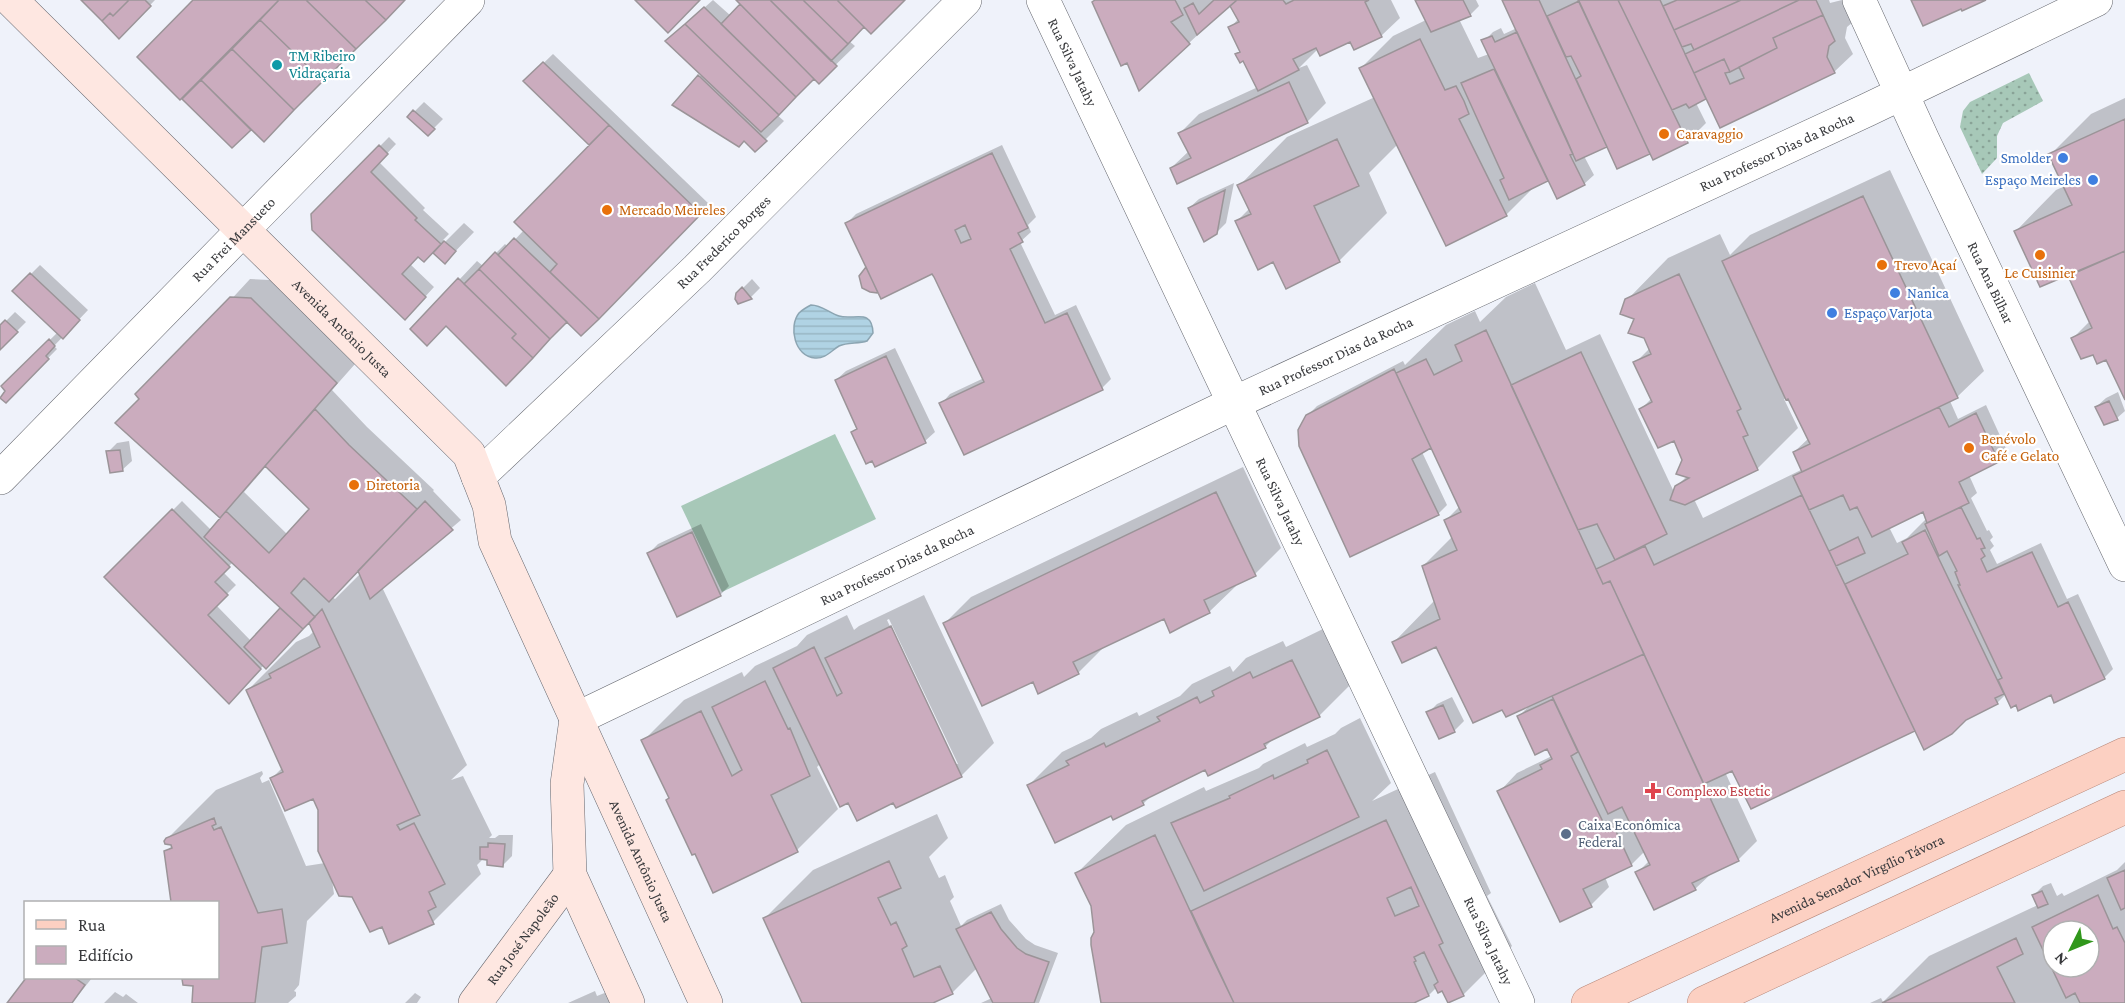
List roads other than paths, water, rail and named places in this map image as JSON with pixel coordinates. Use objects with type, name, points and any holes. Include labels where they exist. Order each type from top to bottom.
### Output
[{"type":"main road","name":"Avenida Senador Virgílio Távora","points":[[1588,1003],[2125,754]]},
{"type":"main road","points":[[1704,1003],[2125,807]]},
{"type":"street","name":"Avenida Antônio Justa","points":[[11,0],[469,454],[489,505],[495,541],[706,1003]]},
{"type":"street","name":"Rua Frei Mansueto","points":[[0,478],[468,0]]},
{"type":"street","name":"Rua Frederico Borges","points":[[478,477],[697,269],[965,0]]},
{"type":"street","name":"Rua Silva Jatahy","points":[[1043,0],[1518,1003]]},
{"type":"street","name":"Rua Ana Bilhar","points":[[1859,0],[2125,565]]},
{"type":"street","name":"Rua Professor Dias da Rocha","points":[[576,719],[1234,403],[2096,0]]},
{"type":"street","points":[[576,719],[567,784],[570,875],[628,1003]]},
{"type":"street","name":"Rua José Napoleão","points":[[475,1003],[570,875]]},
{"type":"water","points":[[811,305],[819,306],[839,316],[865,318],[872,325],[873,333],[867,341],[839,346],[822,357],[808,356],[798,347],[794,326],[799,313]]},
{"type":"place","name":"TM Ribeiro Vidraçaria","points":[[277,65]]},
{"type":"place","name":"Caravaggio","points":[[1664,134]]},
{"type":"place","name":"Smolder","points":[[2063,158]]},
{"type":"place","name":"Espaço Meireles","points":[[2093,180]]},
{"type":"place","name":"Mercado Meireles","points":[[607,210]]},
{"type":"place","name":"Le Cuisinier","points":[[2040,255]]},
{"type":"place","name":"Trevo Açaí","points":[[1882,265]]},
{"type":"place","name":"Nanica","points":[[1895,293]]},
{"type":"place","name":"Espaço Varjota","points":[[1832,313]]},
{"type":"place","name":"Benévolo Café e Gelato","points":[[1969,448]]},
{"type":"place","name":"Diretoria","points":[[354,485]]},
{"type":"place","name":"Complexo Estetic","points":[[1653,791]]},
{"type":"place","name":"Caixa Econômica Federal","points":[[1566,834]]}]
